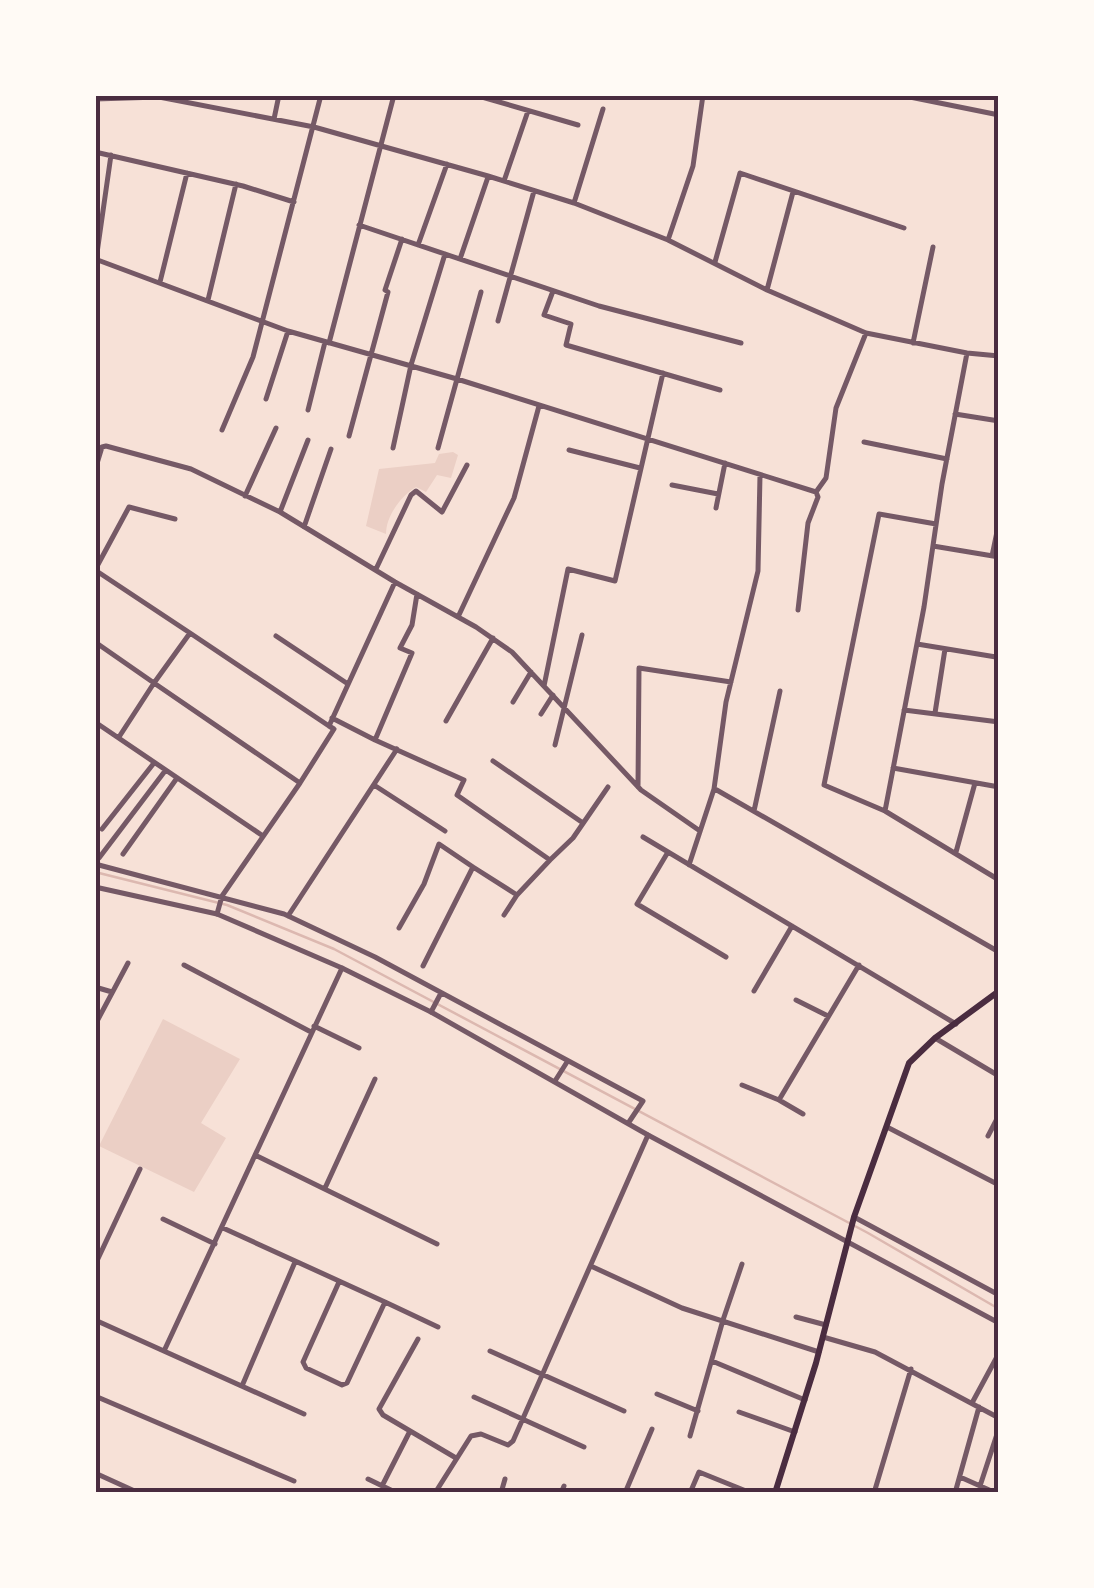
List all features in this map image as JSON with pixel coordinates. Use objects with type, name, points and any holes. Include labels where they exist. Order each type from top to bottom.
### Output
[{"type":"main road","points":[[775,1493],[819,1352],[848,1238],[884,1126],[909,1064],[936,1038],[999,991]]},
{"type":"street","points":[[274,119],[279,95]]},
{"type":"street","points":[[222,430],[264,320],[321,95]]},
{"type":"street","points":[[308,410],[394,95]]},
{"type":"street","points":[[475,95],[578,125]]},
{"type":"street","points":[[668,240],[692,166],[703,95]]},
{"type":"street","points":[[901,95],[999,115]]},
{"type":"street","points":[[95,99],[159,96],[314,127],[504,180],[668,240],[866,334],[967,354],[999,356]]},
{"type":"street","points":[[574,204],[602,109]]},
{"type":"street","points":[[504,180],[528,110]]},
{"type":"street","points":[[95,152],[236,184],[294,202]]},
{"type":"street","points":[[112,155],[95,260],[288,331],[456,378],[816,492]]},
{"type":"street","points":[[418,245],[447,164]]},
{"type":"street","points":[[160,282],[187,173]]},
{"type":"street","points":[[715,262],[740,173],[904,228]]},
{"type":"street","points":[[460,259],[488,176]]},
{"type":"street","points":[[208,300],[236,184]]},
{"type":"street","points":[[498,322],[534,191]]},
{"type":"street","points":[[767,290],[793,191]]},
{"type":"street","points":[[359,225],[598,306],[741,342]]},
{"type":"street","points":[[348,436],[402,239]]},
{"type":"street","points":[[913,342],[933,247]]},
{"type":"street","points":[[393,448],[412,365],[445,254]]},
{"type":"street","points":[[553,291],[544,315],[571,324],[566,345],[720,390]]},
{"type":"street","points":[[438,448],[481,292]]},
{"type":"street","points":[[266,400],[288,331]]},
{"type":"street","points":[[816,492],[826,478],[840,396],[866,334]]},
{"type":"street","points":[[885,811],[967,354]]},
{"type":"street","points":[[544,686],[568,569],[615,581],[663,373]]},
{"type":"street","points":[[458,617],[514,498],[539,405]]},
{"type":"street","points":[[956,414],[999,421]]},
{"type":"street","points":[[245,496],[276,428]]},
{"type":"street","points":[[280,512],[308,440]]},
{"type":"street","points":[[864,442],[946,460]]},
{"type":"street","points":[[95,470],[96,460],[106,446],[191,469],[280,512],[458,617],[493,638],[531,672],[638,787],[700,830]]},
{"type":"street","points":[[304,527],[331,449]]},
{"type":"street","points":[[569,450],[640,468]]},
{"type":"street","points":[[716,508],[724,464]]},
{"type":"street","points":[[376,569],[410,495],[416,491],[442,512],[467,465]]},
{"type":"street","points":[[690,865],[714,789],[731,682],[758,570],[760,475]]},
{"type":"street","points":[[672,484],[718,494]]},
{"type":"street","points":[[798,610],[808,522],[818,497],[816,492]]},
{"type":"street","points":[[175,519],[129,506],[95,570],[330,722],[464,780],[457,795],[550,860]]},
{"type":"street","points":[[936,524],[879,514],[824,785],[885,811],[998,879],[999,870]]},
{"type":"street","points":[[933,546],[996,557],[999,522]]},
{"type":"street","points":[[330,722],[395,582]]},
{"type":"street","points":[[375,740],[412,653],[400,648],[412,625],[417,594]]},
{"type":"street","points":[[118,738],[190,632]]},
{"type":"street","points":[[555,745],[582,634]]},
{"type":"street","points":[[276,636],[348,684]]},
{"type":"street","points":[[446,722],[493,638]]},
{"type":"street","points":[[95,642],[300,783]]},
{"type":"street","points":[[917,644],[996,657],[999,642]]},
{"type":"street","points":[[935,713],[945,649]]},
{"type":"street","points":[[638,787],[639,668],[731,682]]},
{"type":"street","points":[[513,702],[531,672]]},
{"type":"street","points":[[754,811],[780,691]]},
{"type":"street","points":[[541,714],[553,695]]},
{"type":"street","points":[[904,710],[999,722]]},
{"type":"street","points":[[95,722],[263,836]]},
{"type":"street","points":[[217,911],[222,896],[334,729],[330,722]]},
{"type":"street","points":[[288,916],[397,750]]},
{"type":"street","points":[[493,761],[583,823]]},
{"type":"street","points":[[102,829],[154,764]]},
{"type":"street","points":[[893,768],[999,788]]},
{"type":"street","points":[[165,770],[97,861],[288,916],[375,957],[566,1064],[642,1101],[630,1120]]},
{"type":"street","points":[[123,854],[177,778]]},
{"type":"street","points":[[956,852],[975,783]]},
{"type":"street","points":[[374,785],[445,831]]},
{"type":"street","points":[[504,915],[517,895],[583,823],[608,787]]},
{"type":"street","points":[[714,789],[999,952]]},
{"type":"street","points":[[642,837],[956,1024]]},
{"type":"street","points":[[399,928],[424,884],[438,844],[517,895]]},
{"type":"street","points":[[668,852],[637,904],[726,958]]},
{"type":"street","points":[[423,966],[473,866]]},
{"type":"street","points":[[95,887],[217,911],[432,1009],[630,1120],[648,1135],[848,1238],[999,1322]]},
{"type":"street","points":[[754,992],[792,926]]},
{"type":"street","points":[[95,1025],[128,963]]},
{"type":"street","points":[[779,1100],[860,964]]},
{"type":"street","points":[[184,965],[359,1048]]},
{"type":"street","points":[[164,1350],[342,968]]},
{"type":"street","points":[[95,986],[112,992]]},
{"type":"street","points":[[432,1009],[440,995]]},
{"type":"street","points":[[796,1000],[828,1016]]},
{"type":"street","points":[[936,1038],[999,1076]]},
{"type":"street","points":[[557,1079],[566,1064]]},
{"type":"street","points":[[325,1188],[376,1079]]},
{"type":"street","points":[[742,1085],[803,1114]]},
{"type":"street","points":[[988,1136],[999,1115]]},
{"type":"street","points":[[884,1126],[999,1185]]},
{"type":"street","points":[[435,1493],[466,1441],[475,1434],[508,1445],[544,1375],[648,1135]]},
{"type":"street","points":[[256,1155],[437,1244]]},
{"type":"street","points":[[95,1265],[140,1169]]},
{"type":"street","points":[[163,1219],[215,1244]]},
{"type":"street","points":[[854,1219],[999,1295]]},
{"type":"street","points":[[222,1228],[438,1328]]},
{"type":"street","points":[[242,1386],[295,1262]]},
{"type":"street","points":[[690,1436],[742,1264]]},
{"type":"street","points":[[592,1267],[682,1308],[819,1352]]},
{"type":"street","points":[[339,1282],[302,1362],[306,1368],[338,1384],[347,1383],[385,1302]]},
{"type":"street","points":[[796,1317],[826,1325]]},
{"type":"street","points":[[95,1320],[304,1414]]},
{"type":"street","points":[[823,1337],[875,1352],[999,1418]]},
{"type":"street","points":[[418,1339],[379,1410],[382,1416],[456,1458]]},
{"type":"street","points":[[490,1351],[624,1411]]},
{"type":"street","points":[[972,1403],[999,1353]]},
{"type":"street","points":[[712,1362],[805,1400]]},
{"type":"street","points":[[874,1493],[910,1369]]},
{"type":"street","points":[[656,1394],[698,1411]]},
{"type":"street","points":[[95,1396],[294,1482]]},
{"type":"street","points":[[474,1397],[584,1447]]},
{"type":"street","points":[[955,1493],[979,1407]]},
{"type":"street","points":[[739,1412],[795,1432]]},
{"type":"street","points":[[980,1486],[999,1428]]},
{"type":"street","points":[[625,1493],[652,1429]]},
{"type":"street","points":[[383,1484],[410,1432]]},
{"type":"street","points":[[690,1493],[699,1472],[751,1493]]},
{"type":"street","points":[[95,1473],[139,1493]]},
{"type":"street","points":[[960,1478],[996,1493]]},
{"type":"street","points":[[368,1479],[396,1493]]},
{"type":"street","points":[[501,1493],[505,1479]]},
{"type":"shaded area","points":[[439,454],[458,455],[451,478],[437,475],[426,492],[416,487],[410,491],[392,514],[386,534],[366,526],[379,469],[435,463]]},
{"type":"shaded area","points":[[163,1019],[240,1059],[201,1123],[226,1138],[194,1192],[99,1146]]},
{"type":"waterway","points":[[95,872],[227,905],[334,949],[868,1233],[999,1309]]}]
